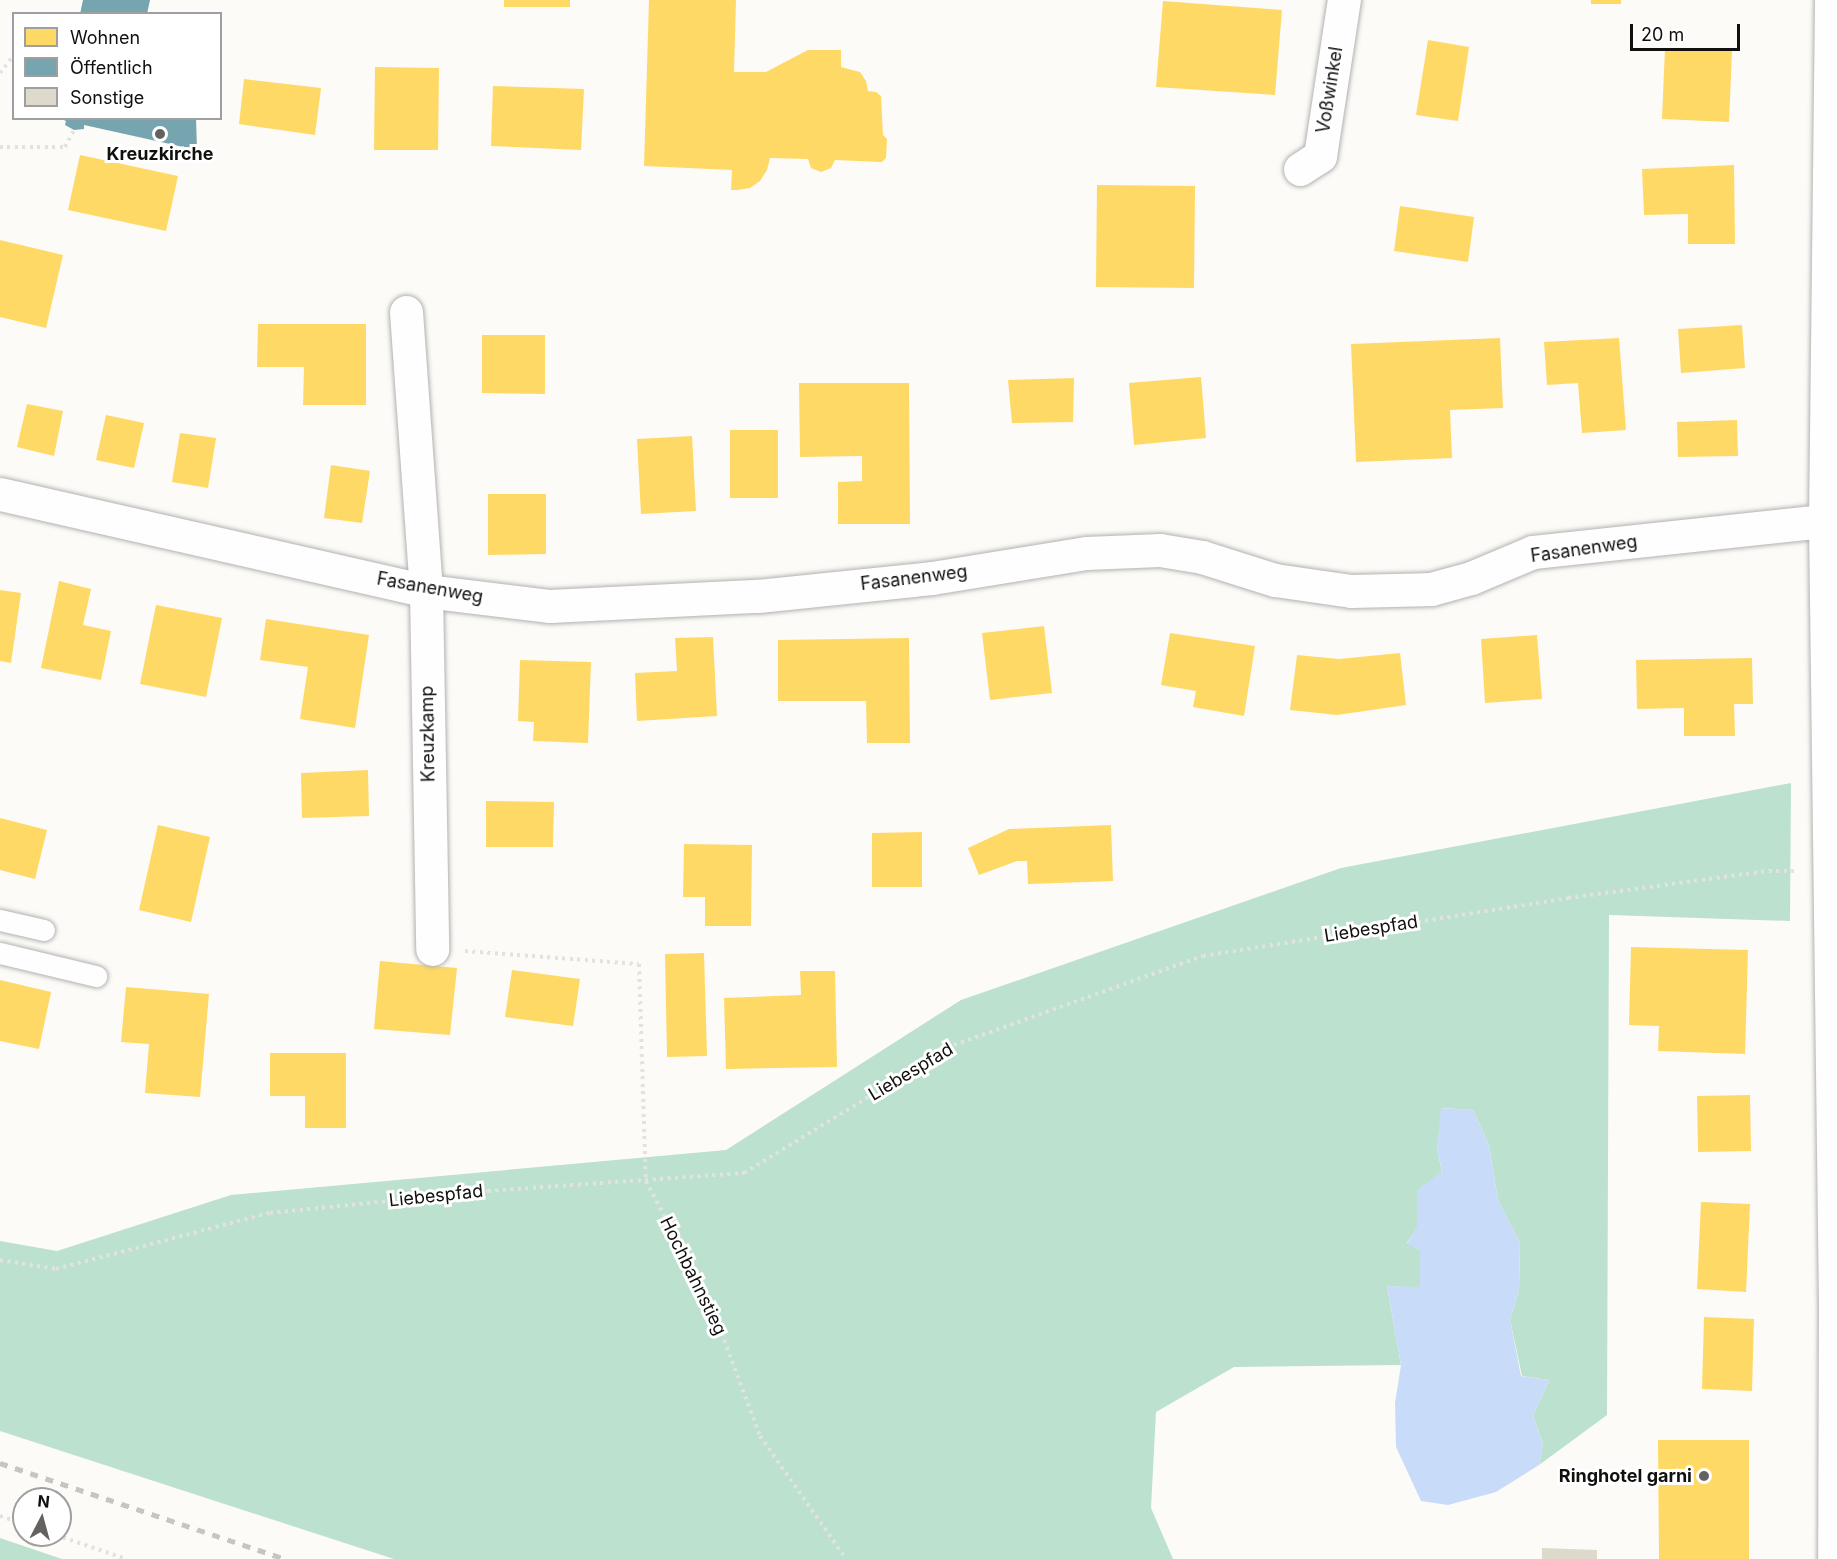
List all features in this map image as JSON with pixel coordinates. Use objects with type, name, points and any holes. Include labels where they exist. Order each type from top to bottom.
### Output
[{"type":"street","name":"Voßwinkel","points":[[1300,169],[1320,156],[1344,0]]},
{"type":"street","points":[[1833,2],[1825,521],[1832,593],[1830,871],[1834,1559]]},
{"type":"street","name":"Kreuzkamp","points":[[406,312],[426,591],[432,949]]},
{"type":"street","name":"Fasanenweg","points":[[0,494],[426,591],[550,606],[758,596],[932,578],[1086,553],[1160,550],[1202,557],[1275,580],[1351,591],[1431,589],[1471,578],[1533,552],[1825,521]]},
{"type":"lane","points":[[0,920],[45,930]]},
{"type":"lane","points":[[0,953],[96,976]]},
{"type":"path","points":[[0,73],[12,58]]},
{"type":"path","points":[[0,147],[43,149],[65,147],[74,130]]},
{"type":"path","name":"Liebespfad","points":[[0,1260],[56,1269],[270,1213],[488,1191],[744,1173],[954,1045],[1203,956],[1568,898],[1757,873],[1830,871]]},
{"type":"path","name":"Hochbahnstieg","points":[[432,949],[639,964],[646,1181],[711,1305],[760,1436],[846,1559]]},
{"type":"path","points":[[72,1540],[126,1559]]},
{"type":"green space","points":[[1791,783],[1790,921],[1609,915],[1607,1415],[1539,1465],[1543,1444],[1533,1416],[1549,1380],[1522,1376],[1510,1320],[1519,1290],[1520,1243],[1498,1200],[1489,1145],[1473,1110],[1442,1108],[1437,1149],[1442,1172],[1417,1191],[1417,1228],[1407,1243],[1420,1250],[1420,1288],[1387,1286],[1401,1365],[1234,1367],[1156,1412],[1151,1508],[1173,1559],[394,1559],[0,1431],[0,1241],[57,1251],[231,1195],[726,1150],[961,1000],[1341,868]]},
{"type":"green space","points":[[0,1538],[12,1542],[12,1547],[27,1547],[62,1559],[0,1559]]},
{"type":"water","points":[[1441,1108],[1473,1110],[1489,1145],[1498,1200],[1520,1243],[1519,1290],[1510,1320],[1521,1376],[1549,1380],[1533,1416],[1543,1444],[1539,1465],[1496,1492],[1448,1505],[1421,1501],[1396,1447],[1395,1403],[1401,1365],[1387,1286],[1420,1287],[1420,1250],[1407,1244],[1417,1227],[1417,1191],[1442,1171],[1437,1149]]},
{"type":"building: Wohnen","points":[[504,0],[570,0],[570,7],[504,7]]},
{"type":"building: Wohnen","points":[[649,0],[736,0],[734,72],[766,72],[808,50],[841,50],[841,67],[860,72],[866,81],[868,91],[876,92],[881,96],[883,135],[887,139],[886,158],[882,162],[835,160],[831,168],[821,172],[811,168],[808,159],[770,158],[767,170],[760,181],[750,188],[738,190],[731,190],[732,170],[644,166]]},
{"type":"building: Wohnen","points":[[1591,0],[1621,0],[1621,4],[1591,4]]},
{"type":"building: Wohnen","points":[[1163,1],[1282,10],[1275,95],[1156,87]]},
{"type":"building: Wohnen","points":[[1428,40],[1469,47],[1458,121],[1416,115]]},
{"type":"building: Wohnen","points":[[1665,48],[1732,51],[1729,122],[1662,119]]},
{"type":"building: Wohnen","points":[[375,67],[439,68],[438,150],[374,150]]},
{"type":"building: Wohnen","points":[[244,79],[321,88],[315,135],[239,124]]},
{"type":"building: Wohnen","points":[[493,86],[584,89],[581,150],[491,146]]},
{"type":"building: Wohnen","points":[[80,155],[178,176],[166,231],[68,210]]},
{"type":"building: Wohnen","points":[[1734,165],[1735,244],[1688,244],[1688,214],[1644,215],[1642,169]]},
{"type":"building: Wohnen","points":[[1097,185],[1195,186],[1194,288],[1096,287]]},
{"type":"building: Wohnen","points":[[1400,206],[1474,217],[1468,262],[1394,251]]},
{"type":"building: Wohnen","points":[[0,240],[63,255],[46,328],[0,317]]},
{"type":"building: Wohnen","points":[[258,324],[366,324],[366,405],[303,405],[304,367],[257,367]]},
{"type":"building: Wohnen","points":[[1742,325],[1745,368],[1681,373],[1678,329]]},
{"type":"building: Wohnen","points":[[482,335],[545,335],[545,394],[482,393]]},
{"type":"building: Wohnen","points":[[1500,338],[1503,408],[1450,410],[1452,458],[1356,462],[1351,344]]},
{"type":"building: Wohnen","points":[[1619,338],[1626,430],[1582,433],[1578,383],[1547,385],[1544,342]]},
{"type":"building: Wohnen","points":[[1201,377],[1206,438],[1134,445],[1129,383]]},
{"type":"building: Wohnen","points":[[1074,378],[1073,422],[1012,423],[1008,380]]},
{"type":"building: Wohnen","points":[[799,383],[909,383],[910,524],[838,524],[838,482],[862,481],[862,456],[800,457]]},
{"type":"building: Wohnen","points":[[27,404],[63,411],[54,456],[17,447]]},
{"type":"building: Wohnen","points":[[106,415],[144,423],[134,468],[96,460]]},
{"type":"building: Wohnen","points":[[1737,420],[1738,456],[1678,457],[1677,422]]},
{"type":"building: Wohnen","points":[[730,430],[778,430],[778,498],[730,498]]},
{"type":"building: Wohnen","points":[[180,433],[216,438],[208,488],[172,482]]},
{"type":"building: Wohnen","points":[[692,436],[696,511],[641,514],[637,439]]},
{"type":"building: Wohnen","points":[[331,465],[370,471],[362,523],[324,518]]},
{"type":"building: Wohnen","points":[[488,494],[546,494],[546,554],[488,555]]},
{"type":"building: Wohnen","points":[[59,581],[91,589],[83,625],[111,631],[101,680],[41,668]]},
{"type":"building: Wohnen","points":[[0,590],[21,593],[11,663],[0,661]]},
{"type":"building: Wohnen","points":[[156,605],[222,618],[206,697],[140,684]]},
{"type":"building: Wohnen","points":[[266,619],[369,635],[355,728],[300,719],[308,667],[260,660]]},
{"type":"building: Wohnen","points":[[1044,626],[1052,693],[990,700],[982,633]]},
{"type":"building: Wohnen","points":[[1170,633],[1255,646],[1244,716],[1193,707],[1196,691],[1161,685]]},
{"type":"building: Wohnen","points":[[1537,635],[1542,699],[1485,703],[1481,639]]},
{"type":"building: Wohnen","points":[[713,637],[717,716],[637,721],[635,673],[677,671],[675,638]]},
{"type":"building: Wohnen","points":[[909,638],[910,743],[867,743],[866,701],[778,701],[778,640]]},
{"type":"building: Wohnen","points":[[1400,653],[1406,705],[1337,715],[1290,710],[1297,655],[1339,659]]},
{"type":"building: Wohnen","points":[[1752,658],[1753,704],[1734,704],[1735,736],[1684,736],[1684,708],[1637,709],[1636,660]]},
{"type":"building: Wohnen","points":[[520,660],[591,662],[588,743],[533,741],[534,722],[518,721]]},
{"type":"building: Wohnen","points":[[368,770],[369,816],[302,818],[301,773]]},
{"type":"building: Wohnen","points":[[486,801],[554,802],[553,847],[486,847]]},
{"type":"building: Wohnen","points":[[0,818],[47,830],[35,879],[0,870]]},
{"type":"building: Wohnen","points":[[158,825],[210,837],[191,922],[139,910]]},
{"type":"building: Wohnen","points":[[1111,825],[1113,881],[1028,884],[1027,861],[1017,861],[979,875],[968,848],[1009,829]]},
{"type":"building: Wohnen","points":[[922,832],[922,887],[872,887],[872,833]]},
{"type":"building: Wohnen","points":[[684,844],[752,845],[751,926],[705,926],[705,897],[683,897]]},
{"type":"building: Wohnen","points":[[1631,947],[1748,950],[1745,1054],[1658,1051],[1659,1026],[1629,1025]]},
{"type":"building: Wohnen","points":[[704,953],[707,1056],[667,1057],[665,954]]},
{"type":"building: Wohnen","points":[[380,961],[457,968],[450,1035],[374,1029]]},
{"type":"building: Wohnen","points":[[512,970],[580,979],[573,1026],[505,1017]]},
{"type":"building: Wohnen","points":[[800,971],[835,971],[837,1067],[726,1069],[724,998],[801,995]]},
{"type":"building: Wohnen","points":[[0,980],[51,992],[39,1049],[0,1041]]},
{"type":"building: Wohnen","points":[[126,987],[209,994],[200,1097],[145,1093],[149,1044],[121,1042]]},
{"type":"building: Wohnen","points":[[270,1053],[346,1053],[346,1128],[305,1128],[305,1096],[270,1096]]},
{"type":"building: Wohnen","points":[[1750,1095],[1751,1151],[1698,1152],[1697,1096]]},
{"type":"building: Wohnen","points":[[1701,1202],[1750,1204],[1746,1292],[1697,1289]]},
{"type":"building: Wohnen","points":[[1704,1317],[1754,1319],[1752,1391],[1702,1389]]},
{"type":"building: Wohnen","name":"Ringhotel garni","points":[[1658,1440],[1749,1440],[1749,1559],[1659,1559]]},
{"type":"building: Öffentlich","points":[[83,0],[150,0],[147,12],[80,12]]},
{"type":"building: Öffentlich","name":"Kreuzkirche","points":[[64,120],[196,120],[197,150],[84,125],[84,129],[74,130],[65,125],[66,121]]},
{"type":"building: Sonstige","points":[[1542,1548],[1597,1550],[1597,1559],[1542,1559]]},
{"type":"railway","points":[[0,1463],[285,1559]]},
{"type":"place","name":"Kreuzkirche","points":[[160,134]]},
{"type":"place","name":"Ringhotel garni","points":[[1704,1476]]}]
